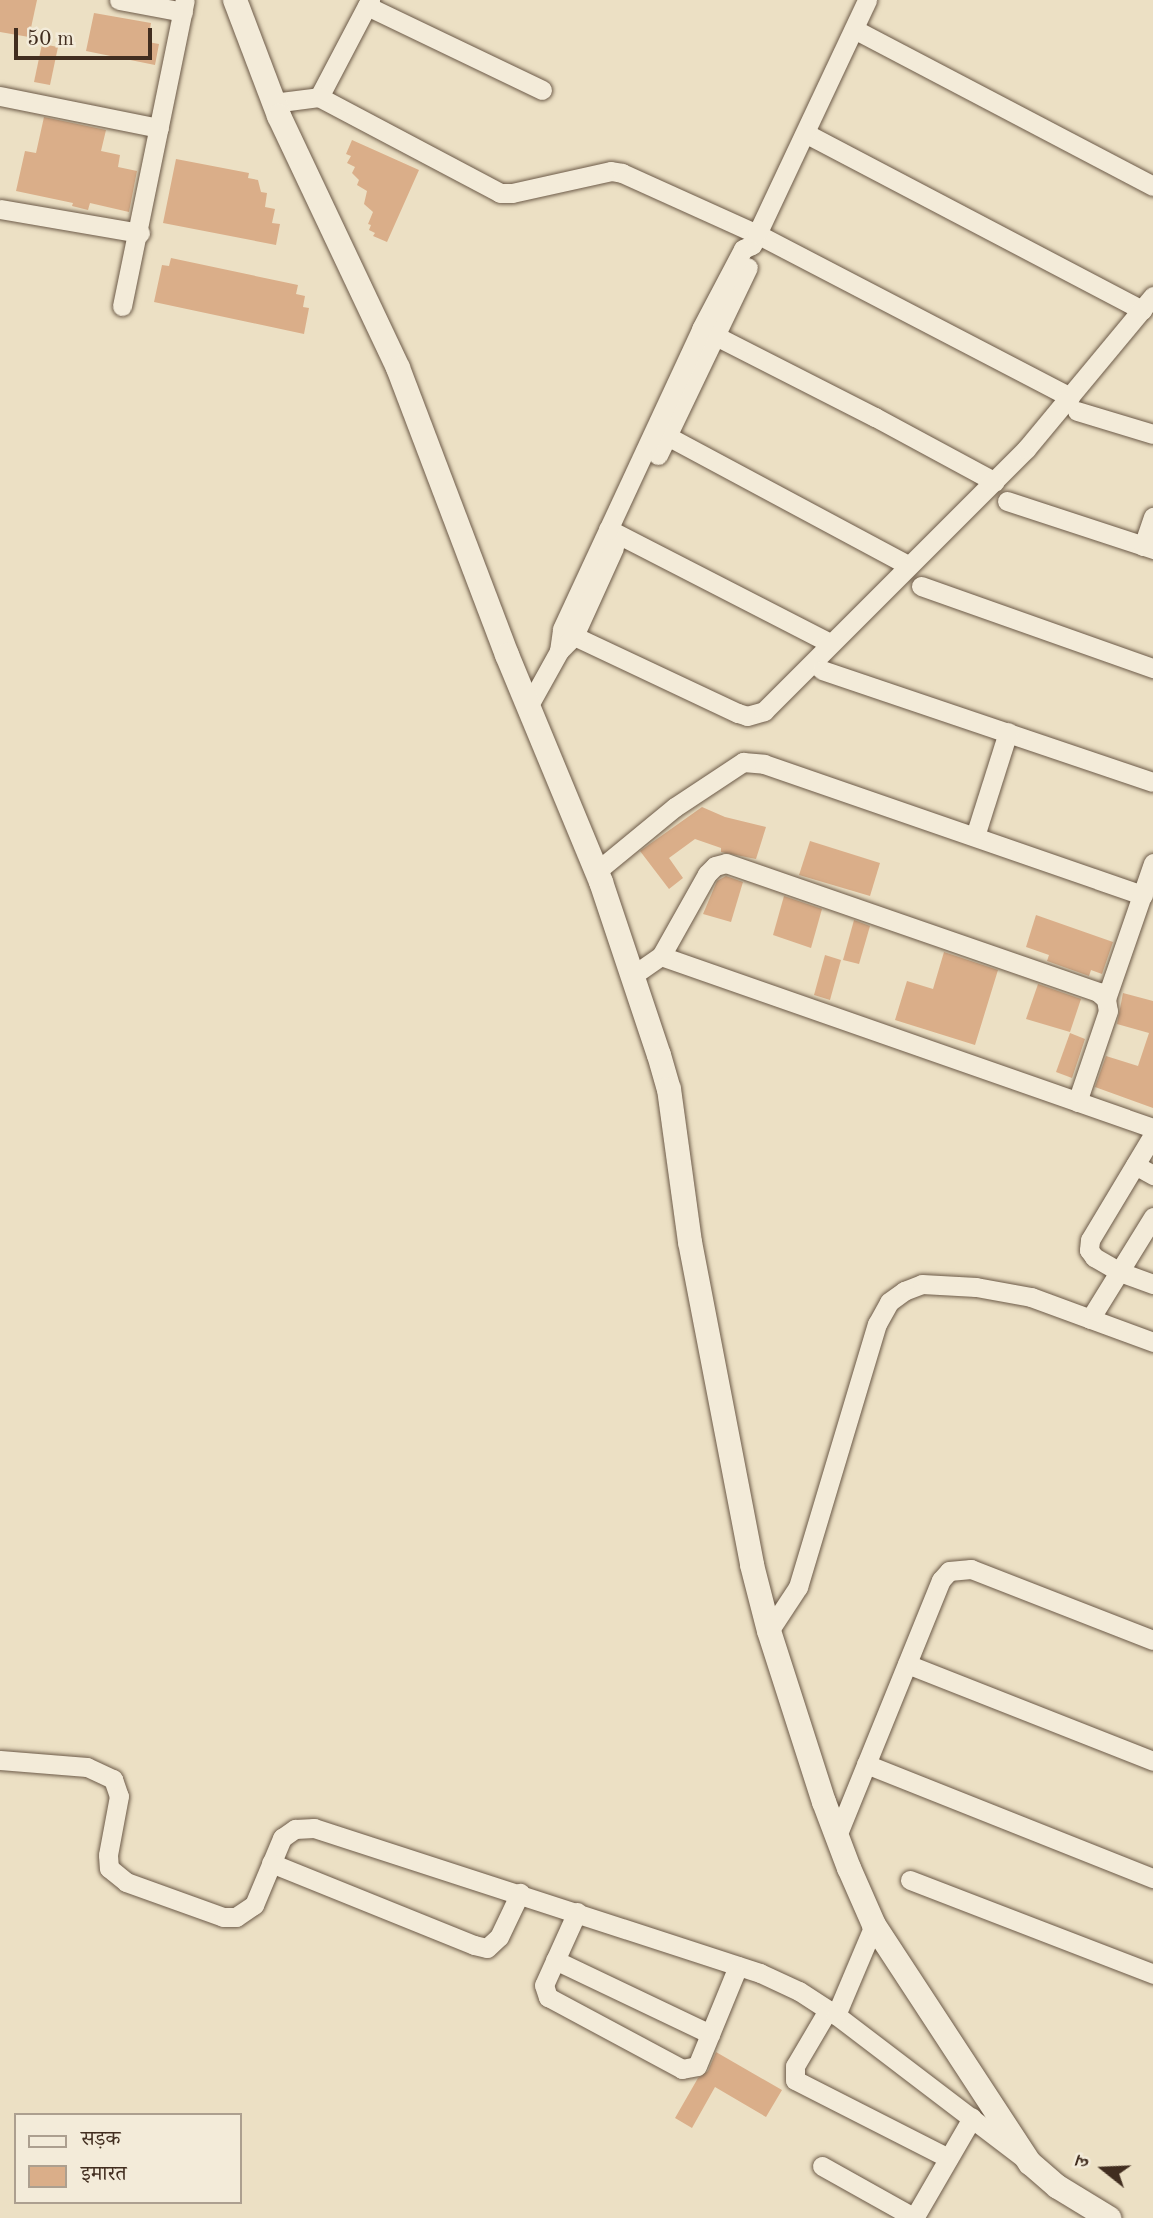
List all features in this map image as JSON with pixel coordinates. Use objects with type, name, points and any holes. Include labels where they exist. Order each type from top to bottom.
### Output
[{"type":"street","points":[[120,0],[184,6],[122,306]]},
{"type":"street","points":[[235,0],[274,103],[398,369],[528,706],[597,872],[632,976],[669,1089],[690,1242],[741,1511],[769,1631],[837,1836],[874,1925],[1030,2163]]},
{"type":"street","points":[[559,651],[562,629],[614,532],[708,332],[754,255],[755,239],[867,0]]},
{"type":"street","points":[[319,97],[369,3],[542,90]]},
{"type":"street","points":[[854,29],[1153,186]]},
{"type":"street","points":[[0,96],[159,128]]},
{"type":"street","points":[[274,103],[319,97],[500,193],[512,193],[611,171],[755,239],[1073,404],[1153,435]]},
{"type":"street","points":[[574,636],[747,716],[764,711],[1073,404],[1148,303],[805,134]]},
{"type":"street","points":[[0,209],[139,233]]},
{"type":"street","points":[[708,332],[995,482]]},
{"type":"street","points":[[661,432],[908,565]]},
{"type":"street","points":[[1007,501],[1148,547],[1153,517]]},
{"type":"street","points":[[528,706],[559,651],[574,636],[614,532]]},
{"type":"street","points":[[614,532],[830,643]]},
{"type":"street","points":[[920,586],[1153,668]]},
{"type":"street","points":[[822,670],[1153,782]]},
{"type":"street","points":[[975,836],[1008,732]]},
{"type":"street","points":[[597,872],[676,807],[743,762],[764,764],[1143,895]]},
{"type":"street","points":[[632,976],[661,956],[707,874],[715,866],[726,863],[1098,992],[1107,999]]},
{"type":"street","points":[[1077,1102],[1108,1011],[1107,999],[1153,863]]},
{"type":"street","points":[[661,956],[1153,1128]]},
{"type":"street","points":[[1153,1135],[1090,1240],[1089,1250],[1094,1257],[1121,1272],[1153,1284]]},
{"type":"street","points":[[1135,1165],[1153,1175]]},
{"type":"street","points":[[1090,1319],[1153,1217]]},
{"type":"street","points":[[769,1631],[798,1587],[877,1324],[889,1302],[904,1290],[922,1284],[975,1287],[1031,1297],[1153,1342]]},
{"type":"street","points":[[837,1836],[941,1580],[949,1571],[971,1569],[1153,1640]]},
{"type":"street","points":[[907,1664],[1153,1761]]},
{"type":"street","points":[[0,1760],[87,1767],[113,1779],[119,1796],[108,1855],[109,1868],[126,1882],[223,1917],[236,1917],[254,1905],[282,1838],[295,1829],[314,1828],[738,1966],[799,1991],[832,2012],[1058,2187],[1109,2218]]},
{"type":"street","points":[[866,1764],[1153,1878]]},
{"type":"street","points":[[271,1863],[487,1948],[499,1937],[520,1894]]},
{"type":"street","points":[[910,1880],[1153,1974]]},
{"type":"street","points":[[577,1912],[544,1985],[548,1997],[675,2067],[690,2070],[697,2066],[738,1966]]},
{"type":"street","points":[[874,1925],[832,2012],[795,2066],[795,2080],[948,2158]]},
{"type":"street","points":[[555,1960],[710,2034]]},
{"type":"street","points":[[822,2166],[914,2218],[972,2118]]},
{"type":"building","points":[[0,0],[37,0],[29,37],[0,32]]},
{"type":"building","points":[[94,13],[151,23],[148,42],[159,44],[155,65],[86,51]]},
{"type":"building","points":[[42,44],[58,47],[50,85],[34,82]]},
{"type":"building","points":[[44,117],[106,130],[101,151],[120,155],[118,167],[137,171],[129,212],[90,203],[88,210],[72,206],[73,203],[16,191],[25,151],[36,153]]},
{"type":"building","points":[[352,140],[419,170],[387,242],[373,236],[375,233],[369,230],[371,225],[368,224],[373,212],[364,204],[367,191],[357,185],[359,180],[352,173],[355,167],[347,163],[351,156],[346,154]]},
{"type":"building","points":[[176,159],[249,173],[248,178],[258,180],[261,192],[267,193],[265,207],[275,209],[272,223],[280,224],[276,245],[163,223]]},
{"type":"building","points":[[171,258],[298,285],[296,294],[305,296],[303,307],[309,308],[304,334],[154,302],[162,265],[169,266]]},
{"type":"building","points":[[702,807],[725,817],[766,827],[756,859],[721,852],[721,848],[695,839],[669,858],[683,878],[669,889],[640,851]]},
{"type":"building","points":[[810,841],[880,863],[870,896],[799,875]]},
{"type":"building","points":[[726,876],[743,882],[731,922],[703,914],[717,881]]},
{"type":"building","points":[[784,896],[822,909],[811,948],[773,935]]},
{"type":"building","points":[[1036,915],[1113,942],[1102,974],[1091,970],[1089,976],[1047,961],[1049,955],[1026,947]]},
{"type":"building","points":[[854,920],[870,926],[859,964],[843,960]]},
{"type":"building","points":[[944,952],[998,970],[975,1045],[895,1020],[907,981],[933,989]]},
{"type":"building","points":[[825,955],[841,960],[830,1000],[814,995]]},
{"type":"building","points":[[1038,984],[1081,999],[1070,1032],[1026,1019]]},
{"type":"building","points":[[1123,993],[1153,1001],[1153,1108],[1095,1087],[1106,1056],[1138,1066],[1149,1033],[1117,1024]]},
{"type":"building","points":[[1070,1033],[1085,1039],[1072,1078],[1056,1072]]},
{"type":"building","points":[[716,2052],[782,2090],[766,2117],[715,2087],[692,2128],[675,2118],[698,2078],[708,2071]]}]
